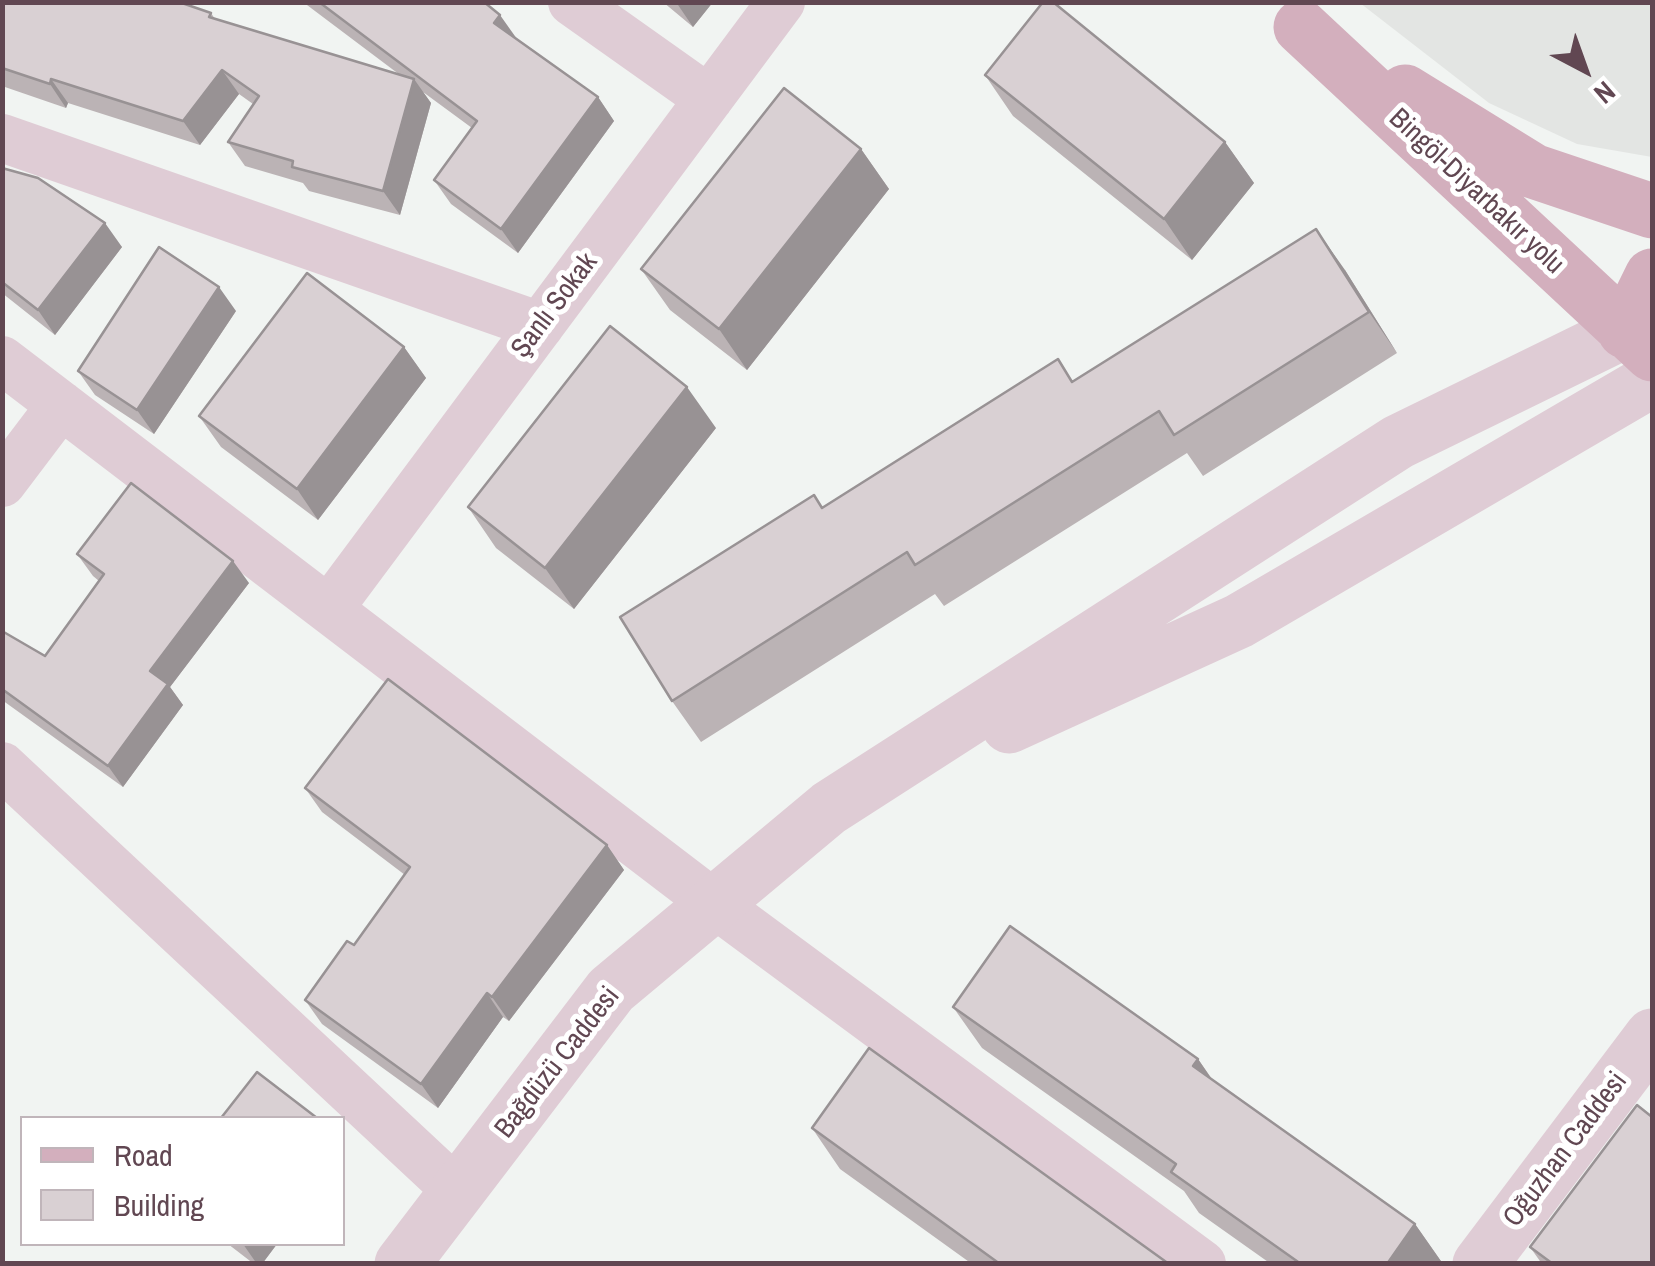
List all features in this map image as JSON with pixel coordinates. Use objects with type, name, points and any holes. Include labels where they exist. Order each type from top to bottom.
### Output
[{"type":"main road","name":"Bingöl-Diyarbakır yolu","points":[[1285,15],[1533,171],[1652,211]]},
{"type":"main road","name":"Bingöl-Diyarbakır yolu","points":[[1285,15],[1639,343]]},
{"type":"main road","points":[[1639,343],[1652,276]]},
{"type":"street","points":[[572,2],[709,99]]},
{"type":"street","name":"Şanlı Sokak","points":[[329,609],[782,2]]},
{"type":"street","points":[[2,138],[540,326]]},
{"type":"street","points":[[829,808],[1398,442],[1639,343]]},
{"type":"street","points":[[2,360],[716,904],[1202,1264]]},
{"type":"street","points":[[829,808],[1239,621],[1652,380]]},
{"type":"street","points":[[2,482],[61,405]]},
{"type":"street","points":[[2,766],[457,1191]]},
{"type":"street","name":"Bağdüzü Caddesi","points":[[402,1264],[611,990],[829,808]]},
{"type":"street","name":"Oğuzhan Caddesi","points":[[1480,1264],[1647,1054]]},
{"type":"shaded area","points":[[1360,3],[1652,3],[1652,157],[1577,144],[1489,103]]},
{"type":"building","points":[[2,2],[179,2],[211,13],[209,17],[414,79],[383,191],[292,167],[293,161],[228,142],[259,96],[222,70],[183,121],[51,79],[50,84],[2,68]]},
{"type":"building","points":[[319,2],[484,2],[500,15],[494,23],[598,97],[501,229],[434,180],[477,121]]},
{"type":"building","points":[[1043,2],[1053,2],[1225,142],[1164,219],[985,75]]},
{"type":"building","points":[[784,88],[861,149],[719,329],[641,269]]},
{"type":"building","points":[[2,168],[38,178],[105,223],[38,310],[2,282]]},
{"type":"building","points":[[1316,229],[1369,312],[1174,435],[1159,411],[915,565],[907,552],[672,701],[620,617],[814,495],[822,508],[1058,359],[1072,382]]},
{"type":"building","points":[[159,247],[219,287],[137,410],[78,371]]},
{"type":"building","points":[[307,273],[404,347],[297,489],[199,416]]},
{"type":"building","points":[[610,326],[687,387],[545,568],[468,507]]},
{"type":"building","points":[[131,483],[233,561],[150,671],[168,684],[108,766],[2,689],[2,631],[45,656],[104,574],[77,554]]},
{"type":"building","points":[[388,679],[607,845],[492,997],[487,993],[421,1084],[305,1000],[347,941],[354,945],[410,867],[305,788]]},
{"type":"building","points":[[1010,926],[1198,1059],[1193,1066],[1415,1224],[1387,1264],[1301,1264],[1171,1172],[1176,1164],[953,1007]]},
{"type":"building","points":[[869,1048],[1169,1264],[1000,1264],[812,1128]]},
{"type":"building","points":[[257,1072],[314,1116],[223,1116]]},
{"type":"building","points":[[1637,1105],[1652,1117],[1652,1264],[1553,1264],[1530,1247]]}]
